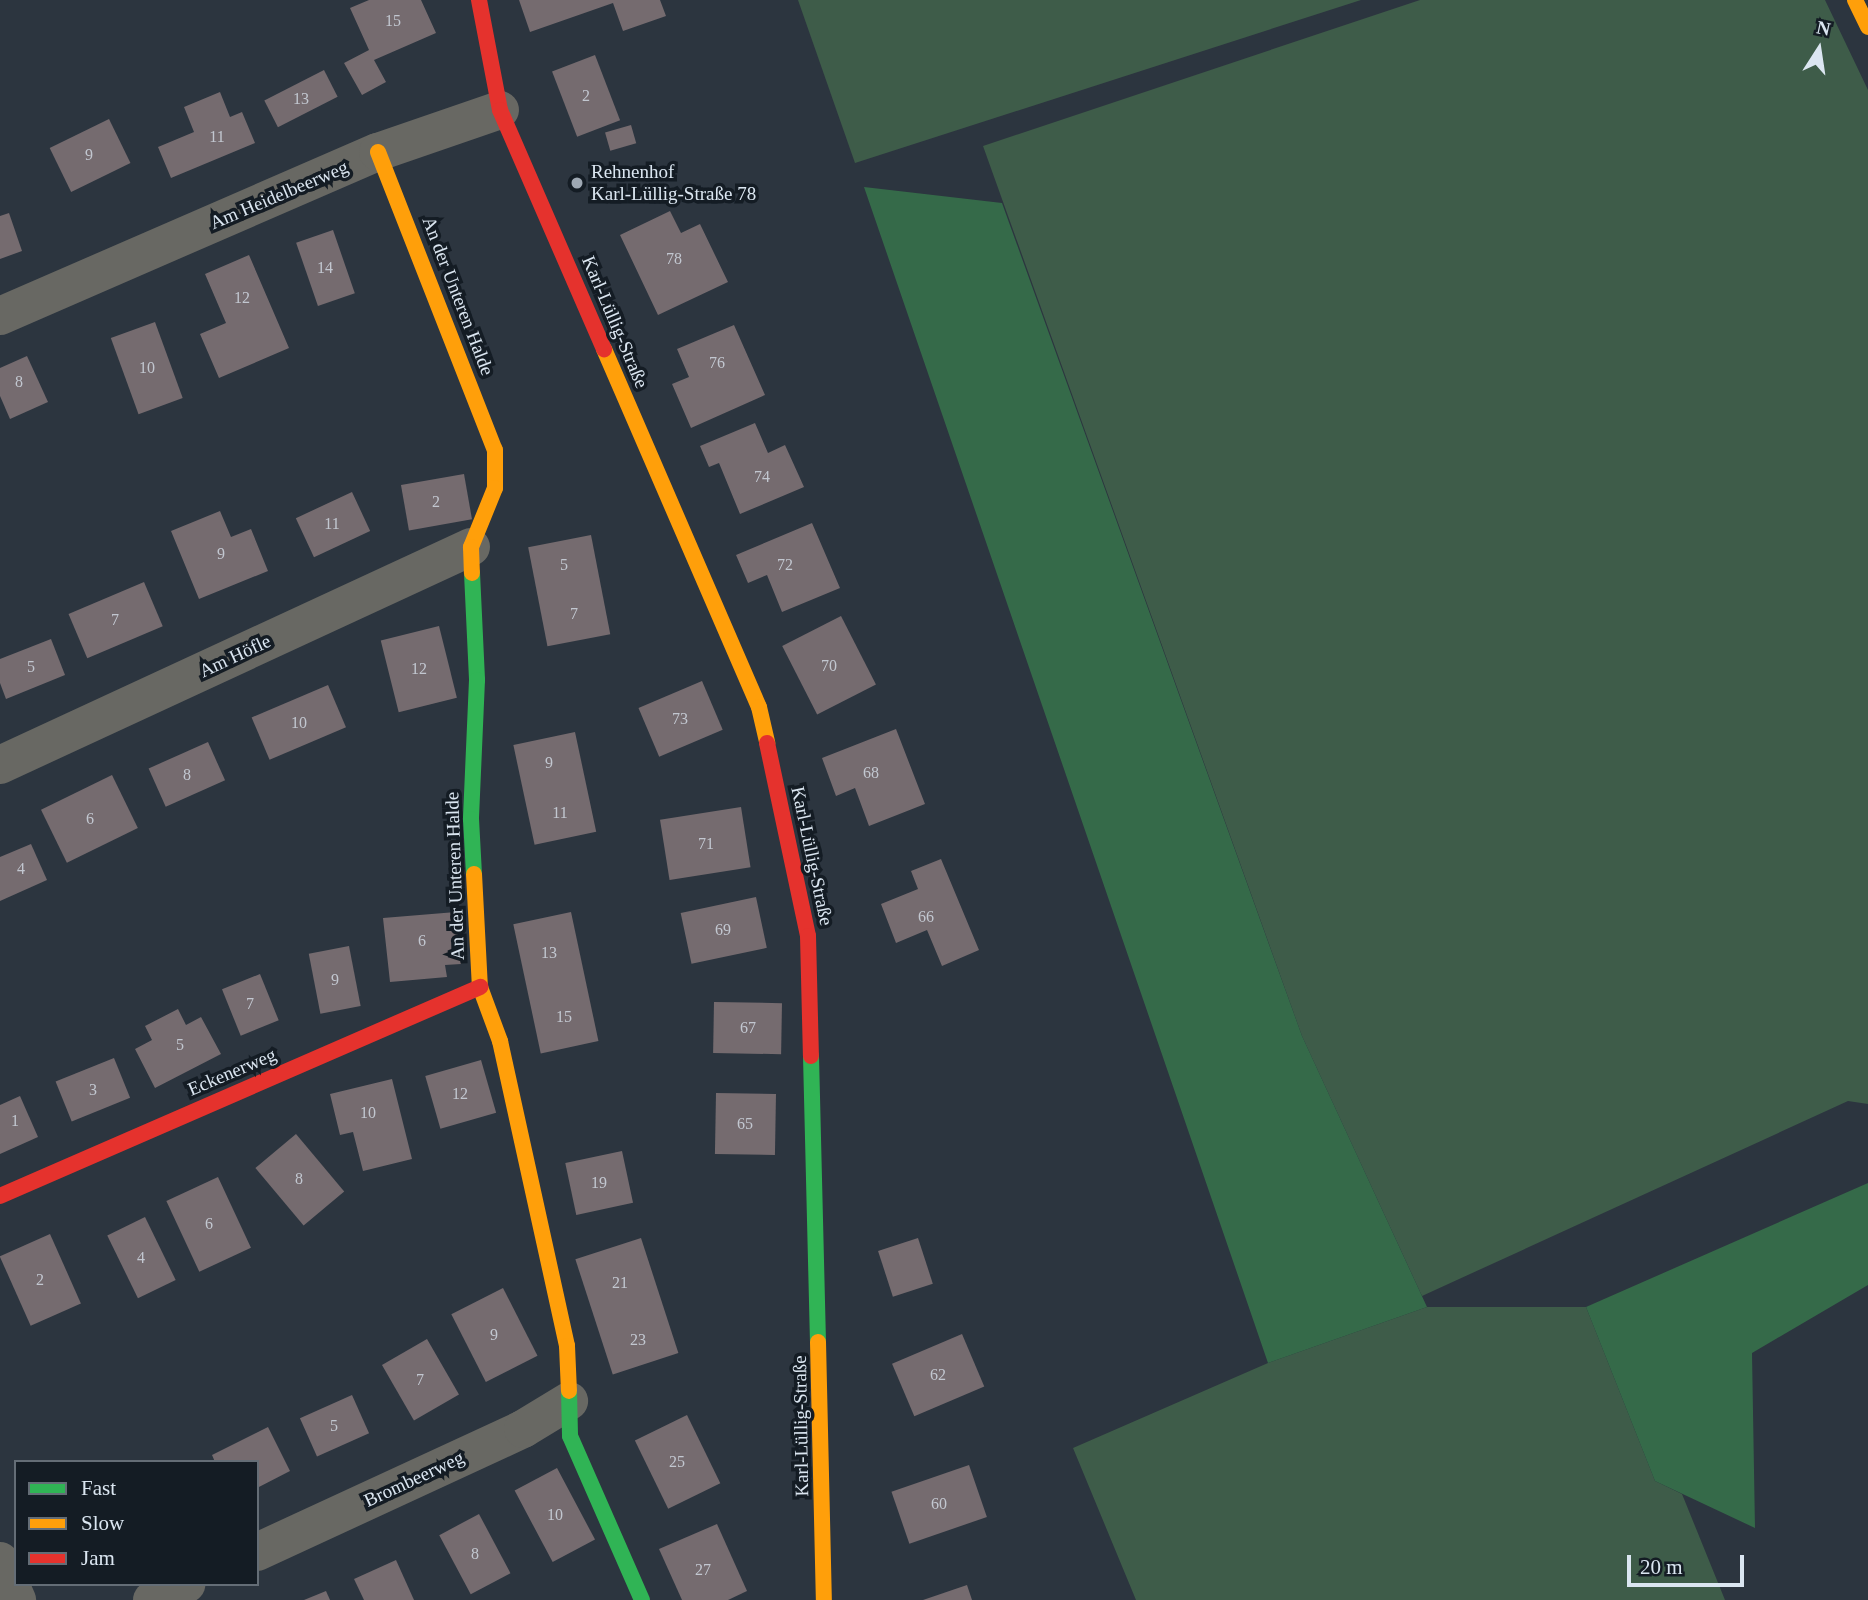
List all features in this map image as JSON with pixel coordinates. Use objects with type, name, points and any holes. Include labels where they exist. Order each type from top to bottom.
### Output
[{"type":"street","points":[[478,0],[500,110]]},
{"type":"street","points":[[1855,0],[1868,27]]},
{"type":"street","name":"Am Heidelbeerweg","points":[[0,316],[378,152],[500,110]]},
{"type":"street","name":"Karl-Lüllig-Straße","points":[[500,110],[759,707],[808,936],[824,1600]]},
{"type":"street","name":"An der Unteren Halde","points":[[378,152],[495,450],[495,488],[471,547],[477,667],[471,819],[480,987],[500,1041],[567,1346],[570,1436],[642,1600]]},
{"type":"street","name":"Am Höfle","points":[[0,765],[471,547]]},
{"type":"street","name":"Eckenerweg","points":[[0,1196],[480,987]]},
{"type":"street","name":"Brombeerweg","points":[[259,1551],[523,1429],[569,1401]]},
{"type":"street","points":[[0,1561],[18,1600]]},
{"type":"street","points":[[152,1600],[183,1586]]},
{"type":"green space","points":[[798,0],[1361,0],[855,163]]},
{"type":"green space","points":[[1420,0],[1825,0],[1868,90],[1868,1104],[1848,1101],[1422,1296],[1302,1036],[983,146]]},
{"type":"green space","points":[[864,187],[1002,203],[1302,1036],[1427,1307],[1268,1363]]},
{"type":"green space","points":[[1868,1183],[1868,1285],[1752,1353],[1755,1528],[1655,1481],[1586,1307]]},
{"type":"green space","points":[[1427,1307],[1586,1307],[1655,1481],[1682,1494],[1725,1600],[1136,1600],[1073,1448],[1268,1363]]},
{"type":"building","points":[[369,0],[421,0],[436,33],[374,60],[386,82],[362,95],[344,63],[369,50],[350,8]]},
{"type":"building","points":[[519,0],[660,0],[666,16],[623,31],[613,3],[530,32]]},
{"type":"building","points":[[595,55],[620,120],[577,137],[552,71]]},
{"type":"building","points":[[324,70],[338,97],[278,127],[264,100]]},
{"type":"building","points":[[220,92],[230,117],[242,112],[255,143],[171,178],[158,147],[194,132],[184,107]]},
{"type":"building","points":[[109,119],[130,163],[71,192],[50,148]]},
{"type":"building","points":[[631,125],[636,143],[610,151],[605,132]]},
{"type":"building","points":[[670,211],[681,233],[700,224],[728,282],[658,315],[620,235]]},
{"type":"building","points":[[9,213],[22,251],[0,259],[0,216]]},
{"type":"building","points":[[333,230],[355,293],[318,306],[296,243]]},
{"type":"building","points":[[249,255],[289,348],[219,378],[200,334],[226,323],[205,274]]},
{"type":"building","points":[[155,322],[183,398],[139,414],[111,338]]},
{"type":"building","points":[[734,325],[765,395],[691,428],[672,384],[689,377],[677,349]]},
{"type":"building","points":[[27,356],[48,402],[10,419],[0,396],[0,368]]},
{"type":"building","points":[[755,423],[768,453],[785,445],[804,487],[740,514],[719,463],[709,467],[700,446]]},
{"type":"building","points":[[464,474],[472,519],[409,530],[401,485]]},
{"type":"building","points":[[352,492],[370,531],[314,557],[296,518]]},
{"type":"building","points":[[220,511],[231,537],[251,529],[268,571],[199,599],[171,531]]},
{"type":"building","points":[[812,523],[840,588],[782,612],[767,575],[748,583],[736,555]]},
{"type":"building","points":[[591,535],[610,634],[547,646],[528,547]]},
{"type":"building","points":[[144,582],[163,626],[87,658],[69,614]]},
{"type":"building","points":[[841,616],[876,685],[817,715],[782,646]]},
{"type":"building","points":[[439,626],[457,698],[399,712],[381,641]]},
{"type":"building","points":[[51,639],[65,675],[6,699],[0,683],[0,659]]},
{"type":"building","points":[[702,681],[723,730],[659,757],[638,708]]},
{"type":"building","points":[[328,685],[346,727],[270,760],[252,717]]},
{"type":"building","points":[[896,729],[925,804],[869,826],[855,788],[836,796],[822,758]]},
{"type":"building","points":[[575,732],[596,832],[535,845],[513,745]]},
{"type":"building","points":[[208,742],[225,780],[166,807],[149,768]]},
{"type":"building","points":[[112,775],[138,828],[67,863],[41,810]]},
{"type":"building","points":[[741,807],[751,867],[670,880],[660,820]]},
{"type":"building","points":[[31,844],[47,880],[0,901],[0,857]]},
{"type":"building","points":[[941,859],[979,950],[942,966],[927,930],[896,943],[881,904],[918,889],[911,871]]},
{"type":"building","points":[[756,897],[767,948],[691,964],[681,913]]},
{"type":"building","points":[[456,912],[461,964],[445,965],[447,977],[390,982],[383,918]]},
{"type":"building","points":[[571,912],[598,1041],[541,1053],[513,924]]},
{"type":"building","points":[[349,946],[361,1006],[320,1014],[309,954]]},
{"type":"building","points":[[260,974],[279,1020],[241,1036],[222,989]]},
{"type":"building","points":[[714,1002],[782,1003],[781,1054],[713,1053]]},
{"type":"building","points":[[178,1009],[186,1025],[201,1017],[221,1054],[155,1088],[135,1049],[152,1040],[145,1026]]},
{"type":"building","points":[[114,1058],[130,1098],[72,1121],[56,1082]]},
{"type":"building","points":[[481,1060],[496,1113],[440,1129],[425,1076]]},
{"type":"building","points":[[392,1079],[412,1159],[363,1171],[353,1132],[340,1135],[330,1094]]},
{"type":"building","points":[[716,1093],[776,1094],[775,1155],[715,1154]]},
{"type":"building","points":[[20,1096],[38,1137],[0,1154],[0,1105]]},
{"type":"building","points":[[296,1134],[344,1191],[304,1226],[255,1168]]},
{"type":"building","points":[[622,1151],[633,1203],[576,1215],[565,1163]]},
{"type":"building","points":[[218,1177],[251,1248],[199,1272],[166,1201]]},
{"type":"building","points":[[145,1217],[176,1280],[138,1298],[107,1235]]},
{"type":"building","points":[[50,1234],[81,1303],[31,1326],[0,1256]]},
{"type":"building","points":[[641,1238],[678,1353],[613,1374],[575,1259]]},
{"type":"building","points":[[918,1238],[933,1284],[893,1297],[878,1251]]},
{"type":"building","points":[[503,1288],[538,1356],[486,1382],[451,1314]]},
{"type":"building","points":[[962,1334],[984,1386],[914,1416],[892,1364]]},
{"type":"building","points":[[427,1339],[459,1394],[414,1420],[382,1365]]},
{"type":"building","points":[[352,1395],[369,1433],[317,1457],[300,1418]]},
{"type":"building","points":[[687,1415],[720,1483],[668,1509],[635,1440]]},
{"type":"building","points":[[268,1427],[290,1471],[259,1487],[259,1460],[214,1460],[212,1455]]},
{"type":"building","points":[[969,1465],[987,1517],[909,1544],[891,1492]]},
{"type":"building","points":[[557,1468],[595,1540],[553,1562],[515,1491]]},
{"type":"building","points":[[479,1514],[510,1573],[471,1594],[439,1535]]},
{"type":"building","points":[[717,1524],[747,1591],[728,1600],[682,1600],[659,1549]]},
{"type":"building","points":[[396,1560],[414,1600],[364,1600],[354,1579]]},
{"type":"building","points":[[967,1585],[972,1600],[923,1600]]},
{"type":"building","points":[[326,1591],[330,1600],[304,1600]]},
{"type":"traffic: fast","points":[[472,573],[477,680],[471,819],[474,874]]},
{"type":"traffic: fast","points":[[811,1056],[818,1342]]},
{"type":"traffic: fast","points":[[569,1391],[570,1436],[642,1600]]},
{"type":"traffic: slow","points":[[1855,0],[1868,27]]},
{"type":"traffic: slow","points":[[378,152],[495,450],[495,488],[471,547],[472,573]]},
{"type":"traffic: slow","points":[[604,349],[759,707],[767,743]]},
{"type":"traffic: slow","points":[[474,874],[480,987],[500,1041],[567,1346],[569,1391]]},
{"type":"traffic: slow","points":[[818,1342],[824,1600]]},
{"type":"traffic: jam","points":[[479,0],[500,110],[604,349]]},
{"type":"traffic: jam","points":[[767,743],[808,936],[811,1056]]},
{"type":"traffic: jam","points":[[0,1196],[480,987]]},
{"type":"place","name":"Rehnenhof Karl-Lüllig-Straße 78","points":[[577,183]]}]
